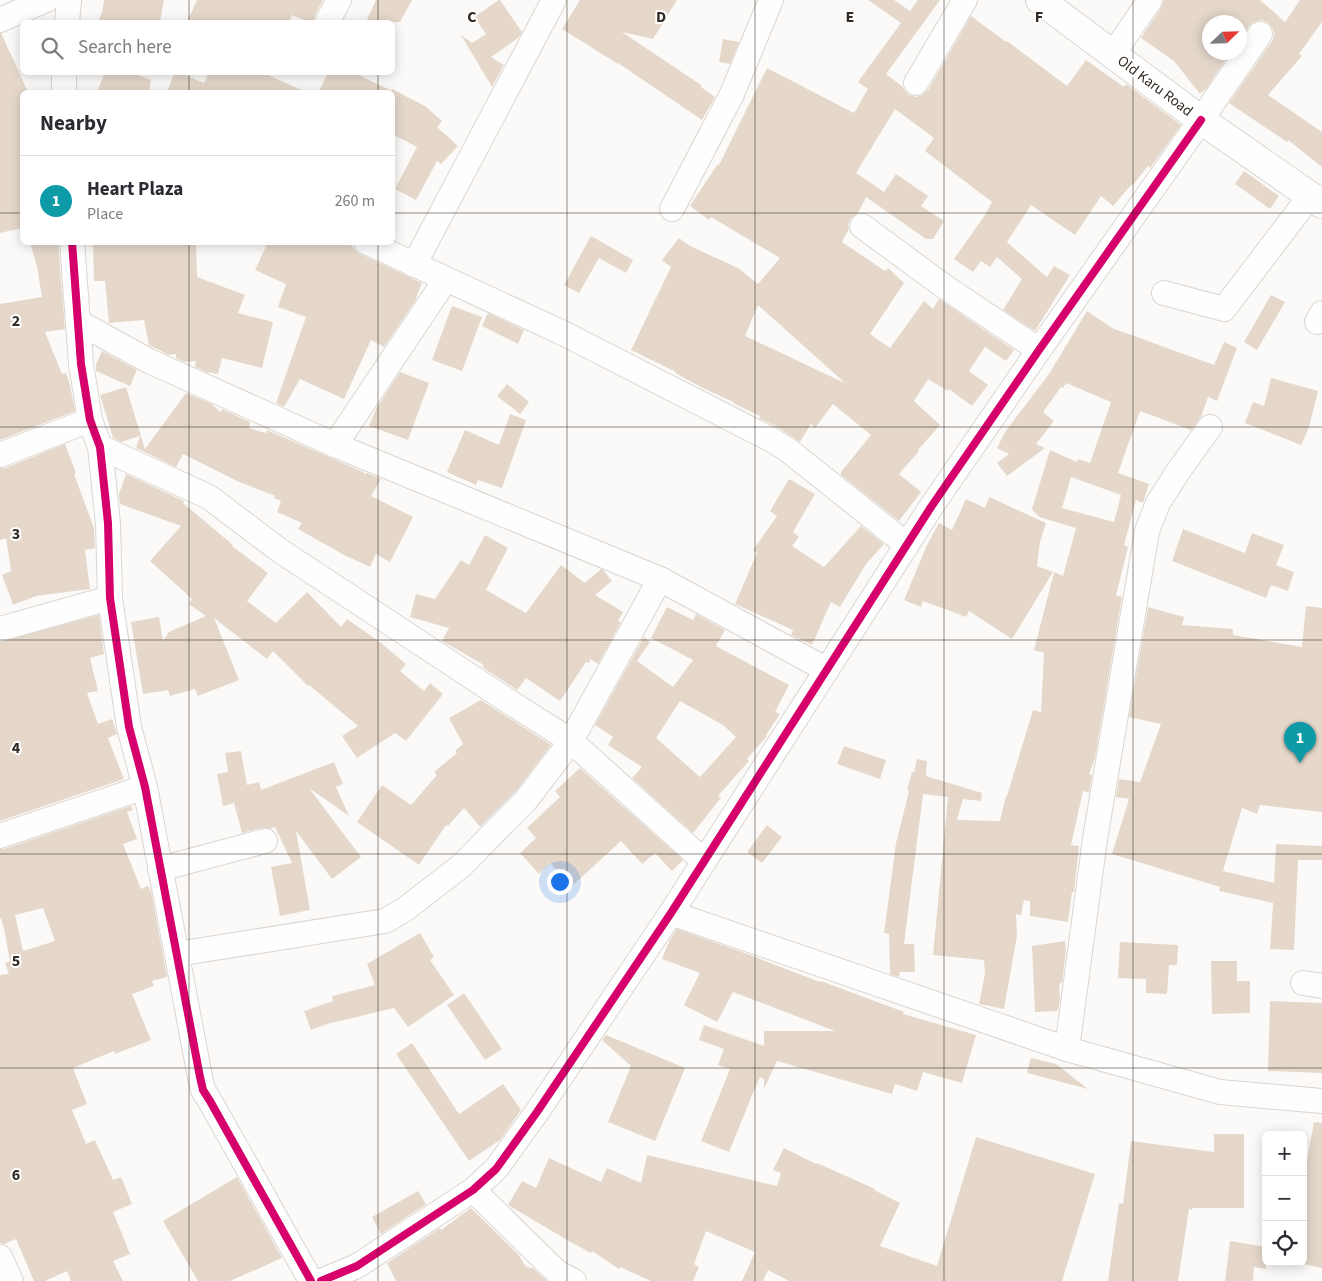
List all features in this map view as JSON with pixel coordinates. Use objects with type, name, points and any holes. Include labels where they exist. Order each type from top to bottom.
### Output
[{"type":"main road","name":"Old Karu Road","points":[[1040,0],[1201,120],[1316,200]]},
{"type":"street","points":[[0,20],[46,0]]},
{"type":"street","points":[[67,20],[69,0]]},
{"type":"street","points":[[328,20],[339,0]]},
{"type":"street","points":[[414,265],[554,0]]},
{"type":"street","points":[[672,208],[732,94],[771,0]]},
{"type":"street","points":[[916,83],[966,0]]},
{"type":"street","points":[[1113,54],[1150,0]]},
{"type":"street","points":[[321,1281],[362,1273],[473,1190],[496,1170],[543,1104],[671,913],[931,507],[1260,34]]},
{"type":"street","points":[[64,75],[64,90]]},
{"type":"street","points":[[1164,293],[1224,309],[1316,200]]},
{"type":"street","points":[[862,226],[945,287],[1039,350]]},
{"type":"street","points":[[72,245],[81,364],[90,420],[100,447],[108,523],[110,598],[129,727],[145,787],[200,1077],[204,1090],[311,1281]]},
{"type":"street","points":[[372,245],[564,334],[772,440],[788,450],[907,545]]},
{"type":"street","points":[[335,445],[446,280]]},
{"type":"street","points":[[78,322],[149,361],[335,445],[660,579],[827,670]]},
{"type":"street","points":[[0,455],[90,420]]},
{"type":"street","points":[[1067,1049],[1095,839],[1147,531],[1158,503],[1210,427]]},
{"type":"street","points":[[100,447],[209,496],[279,550],[571,740],[704,862]]},
{"type":"street","points":[[177,954],[385,921],[404,910],[461,866],[526,800],[571,740],[660,579]]},
{"type":"street","points":[[0,628],[110,598]]},
{"type":"street","points":[[0,836],[145,787]]},
{"type":"street","points":[[160,869],[265,841]]},
{"type":"street","points":[[671,913],[1067,1049],[1220,1092],[1322,1101]]},
{"type":"street","points":[[473,1190],[557,1272],[574,1281]]},
{"type":"street","points":[[0,1258],[11,1281]]},
{"type":"building","points":[[104,0],[164,0],[160,20],[99,20]]},
{"type":"building","points":[[197,0],[323,0],[314,20],[304,20],[292,15],[290,20],[188,20]]},
{"type":"building","points":[[376,0],[412,0],[400,22],[395,22],[395,20],[367,20]]},
{"type":"building","points":[[499,0],[522,32],[518,38],[491,57],[504,65],[492,87],[461,35],[472,43],[486,34],[474,17]]},
{"type":"building","points":[[580,0],[677,0],[653,39],[622,32],[701,85],[701,87],[715,97],[702,120],[618,63],[562,29]]},
{"type":"building","points":[[868,0],[894,0],[910,11],[918,0],[940,0],[886,74],[903,87],[909,95],[916,97],[928,90],[971,16],[1067,86],[1086,60],[1124,87],[1126,84],[1181,125],[1150,168],[1148,166],[1113,206],[1101,196],[1075,235],[1031,205],[1007,242],[1047,277],[1054,266],[1070,275],[1035,331],[1003,310],[1022,279],[997,257],[990,267],[981,261],[973,272],[954,259],[992,202],[925,151],[934,138],[895,109],[856,173],[884,192],[896,174],[928,196],[921,206],[944,221],[933,239],[926,239],[866,197],[858,213],[851,218],[848,224],[849,229],[842,242],[885,271],[888,268],[904,283],[870,334],[890,348],[924,301],[933,309],[939,299],[1014,350],[1006,361],[985,347],[969,371],[988,385],[972,406],[949,389],[948,391],[928,379],[914,401],[940,425],[899,474],[921,492],[899,521],[841,475],[841,472],[871,435],[833,404],[815,428],[811,424],[800,442],[759,418],[760,416],[631,350],[671,267],[662,260],[679,238],[690,246],[738,268],[758,284],[780,258],[711,217],[709,220],[690,206],[717,165],[719,165],[767,68],[854,113],[868,89],[858,82],[901,23]],"holes":[[[758,305],[845,383],[745,336]]]},
{"type":"building","points":[[1164,0],[1260,0],[1285,22],[1300,0],[1322,0],[1322,22],[1299,54],[1302,56],[1268,95],[1322,132],[1322,167],[1288,140],[1287,142],[1229,103],[1272,41],[1274,36],[1273,29],[1268,23],[1262,20],[1254,22],[1247,29],[1247,15],[1202,15],[1202,60],[1226,60],[1206,89],[1200,94],[1174,61],[1141,38],[1161,8]]},
{"type":"building","points":[[1,33],[27,90],[20,90],[20,228],[0,233]]},
{"type":"building","points":[[723,39],[739,42],[730,64],[719,62]]},
{"type":"building","points":[[104,75],[138,75],[151,80],[149,90],[98,90]]},
{"type":"building","points":[[174,75],[185,75],[204,83],[208,75],[268,75],[302,90],[168,90]]},
{"type":"building","points":[[327,75],[358,75],[390,90],[320,90]]},
{"type":"building","points":[[395,91],[425,106],[442,121],[437,127],[458,146],[441,164],[437,161],[416,200],[395,189],[417,147],[395,136]]},
{"type":"building","points":[[1244,171],[1279,196],[1270,209],[1235,184]]},
{"type":"building","points":[[591,236],[633,260],[626,273],[599,258],[579,293],[564,285]]},
{"type":"building","points":[[31,245],[58,245],[65,329],[45,332],[62,374],[66,373],[75,411],[0,440],[0,304],[42,297]]},
{"type":"building","points":[[93,245],[196,245],[197,277],[245,295],[238,313],[273,322],[262,368],[222,358],[218,374],[206,372],[195,367],[196,361],[184,362],[176,358],[176,354],[169,355],[149,345],[144,320],[109,323],[105,281],[94,281]]},
{"type":"building","points":[[267,245],[350,245],[360,254],[422,283],[417,298],[384,347],[371,340],[344,399],[300,379],[284,407],[276,403],[306,317],[278,307],[286,284],[255,270]]},
{"type":"building","points":[[1271,295],[1285,302],[1257,350],[1244,342]]},
{"type":"building","points":[[452,306],[482,317],[462,371],[432,360]]},
{"type":"building","points":[[1087,311],[1112,328],[1214,365],[1224,342],[1237,348],[1217,401],[1208,397],[1201,417],[1191,430],[1140,411],[1118,473],[1149,484],[1143,503],[1136,500],[1124,545],[1128,547],[1116,595],[1122,597],[1095,758],[1089,774],[1092,775],[1089,793],[1083,791],[1071,845],[1079,846],[1074,892],[1072,892],[1068,922],[1030,916],[1030,901],[1024,900],[1021,915],[1016,914],[1017,936],[1004,1009],[979,1004],[985,974],[984,960],[933,955],[948,797],[923,794],[904,944],[914,944],[915,972],[900,972],[899,977],[890,974],[889,934],[884,933],[896,843],[909,791],[907,790],[917,759],[927,761],[926,776],[982,793],[981,801],[963,799],[957,820],[1000,821],[1033,710],[1041,712],[1044,653],[1034,650],[1054,572],[1063,576],[1076,528],[1039,517],[1032,509],[1050,450],[1077,462],[1078,459],[1090,463],[1111,402],[1066,383],[1043,412],[1054,421],[1036,444],[1045,448],[1007,476],[997,463],[1009,454],[997,448],[1005,432],[1049,374]],"holes":[[[1071,477],[1121,495],[1114,522],[1062,508]]]},
{"type":"building","points":[[488,313],[524,330],[518,344],[482,326]]},
{"type":"building","points":[[102,351],[137,370],[130,386],[96,371],[96,364]]},
{"type":"building","points":[[400,372],[429,383],[408,440],[369,426],[376,409]]},
{"type":"building","points":[[1271,378],[1318,391],[1309,427],[1301,445],[1245,423],[1253,402],[1264,406]]},
{"type":"building","points":[[507,384],[529,402],[520,414],[497,396]]},
{"type":"building","points":[[126,387],[145,449],[186,393],[212,404],[220,412],[222,409],[250,422],[249,428],[266,433],[267,430],[381,479],[371,496],[413,517],[390,562],[376,554],[370,567],[344,555],[298,529],[302,523],[277,512],[281,501],[274,498],[275,496],[237,481],[183,454],[176,467],[136,448],[140,436],[121,442],[113,438],[100,395]]},
{"type":"building","points":[[510,414],[526,420],[502,488],[478,480],[476,485],[447,472],[465,430],[499,445]]},
{"type":"building","points":[[65,444],[94,528],[95,548],[85,550],[90,589],[36,596],[13,605],[2,575],[11,571],[6,538],[0,540],[0,468],[5,468]]},
{"type":"building","points":[[126,474],[184,501],[183,503],[232,546],[268,573],[247,601],[276,623],[307,592],[341,627],[347,619],[381,643],[406,664],[400,671],[424,691],[430,683],[443,694],[406,741],[395,733],[357,758],[342,736],[358,726],[308,686],[273,651],[267,659],[214,618],[239,680],[198,696],[195,689],[170,696],[168,690],[143,694],[131,622],[159,617],[163,641],[169,632],[206,616],[189,604],[192,599],[150,561],[181,526],[120,504],[119,494]]},
{"type":"building","points":[[789,479],[815,494],[793,532],[799,537],[792,546],[824,567],[861,526],[884,544],[866,564],[840,607],[831,602],[812,645],[791,635],[793,630],[735,604],[757,553],[753,550],[777,516],[770,511]]},
{"type":"building","points":[[989,497],[1046,523],[1040,542],[1037,566],[1053,572],[1012,639],[969,611],[966,617],[923,601],[921,607],[904,600],[927,545],[939,523],[952,530],[966,499],[985,508]]},
{"type":"building","points":[[1183,529],[1245,553],[1252,533],[1284,545],[1276,565],[1294,572],[1288,591],[1271,585],[1266,598],[1172,561]]},
{"type":"building","points":[[485,535],[508,548],[486,590],[526,613],[561,565],[585,583],[601,569],[612,581],[595,595],[623,612],[618,621],[621,622],[598,664],[590,659],[589,663],[586,662],[560,701],[526,678],[517,690],[482,667],[484,665],[442,641],[449,628],[410,617],[416,594],[435,599],[461,560],[469,565]]},
{"type":"building","points":[[1306,606],[1322,608],[1322,812],[1260,805],[1257,814],[1242,808],[1223,871],[1274,883],[1276,844],[1322,846],[1322,860],[1298,860],[1294,950],[1270,949],[1273,903],[1219,891],[1220,887],[1112,854],[1129,799],[1116,797],[1119,779],[1140,782],[1161,724],[1129,717],[1148,607],[1184,617],[1182,625],[1233,629],[1233,635],[1302,647]]},
{"type":"building","points":[[667,607],[693,620],[696,614],[725,630],[716,646],[789,685],[775,712],[780,714],[767,736],[747,759],[749,761],[718,796],[721,798],[693,833],[632,778],[642,767],[608,745],[613,737],[595,725],[644,637],[650,642],[637,661],[673,687],[693,660],[651,638]],"holes":[[[680,701],[723,725],[736,737],[700,777],[656,738]]]},
{"type":"building","points":[[99,615],[104,654],[90,658],[98,691],[87,693],[98,724],[112,719],[117,734],[108,738],[124,779],[0,821],[0,642]]},
{"type":"building","points":[[481,700],[551,745],[516,791],[480,827],[464,808],[448,826],[446,825],[419,865],[357,822],[382,785],[411,805],[437,775],[434,772],[457,753],[455,751],[463,744],[449,718]]},
{"type":"building","points":[[844,746],[886,760],[880,779],[837,764]]},
{"type":"building","points":[[241,751],[247,785],[259,782],[261,790],[334,762],[343,784],[336,787],[349,816],[309,788],[361,857],[332,879],[296,831],[310,910],[280,916],[271,867],[292,863],[275,827],[270,829],[261,828],[242,833],[234,803],[223,806],[217,774],[228,772],[225,753]]},
{"type":"building","points":[[580,768],[683,860],[672,871],[655,853],[642,864],[621,841],[572,886],[550,863],[539,874],[520,853],[536,838],[527,828],[560,797],[555,791]]},
{"type":"building","points":[[131,806],[133,810],[127,812],[137,839],[123,844],[141,889],[148,886],[151,891],[167,977],[152,981],[154,986],[132,994],[151,1040],[115,1054],[114,1051],[73,1068],[87,1104],[72,1110],[86,1144],[95,1140],[113,1180],[121,1177],[132,1204],[113,1212],[130,1254],[113,1261],[123,1281],[71,1281],[67,1271],[45,1281],[34,1281],[16,1239],[4,1244],[0,1243],[0,975],[9,974],[5,963],[10,961],[4,929],[0,919],[0,849]],"holes":[[[43,908],[55,941],[23,951],[15,915]]]},
{"type":"building","points":[[767,825],[782,837],[762,863],[747,852]]},
{"type":"building","points":[[677,929],[904,1012],[903,1014],[976,1035],[962,1083],[923,1072],[917,1091],[895,1084],[892,1094],[777,1061],[764,1089],[764,1079],[760,1077],[729,1152],[701,1141],[730,1069],[718,1065],[724,1049],[699,1040],[704,1025],[764,1046],[764,1031],[835,1031],[733,992],[717,1022],[684,1005],[700,973],[662,959],[670,939]]},
{"type":"building","points":[[420,933],[434,957],[430,960],[454,995],[408,1027],[394,1008],[327,1024],[311,1030],[304,1011],[333,1001],[332,996],[375,985],[367,964]]},
{"type":"building","points":[[1065,941],[1066,950],[1062,983],[1059,984],[1058,1011],[1035,1012],[1032,946]]},
{"type":"building","points":[[1120,942],[1178,945],[1177,965],[1169,965],[1167,994],[1146,993],[1146,979],[1118,978]]},
{"type":"building","points":[[1211,961],[1237,961],[1237,981],[1250,981],[1250,1013],[1212,1014]]},
{"type":"building","points":[[464,993],[502,1049],[485,1060],[447,1005]]},
{"type":"building","points":[[1270,1001],[1322,1003],[1322,1073],[1268,1071]]},
{"type":"building","points":[[606,1035],[685,1068],[655,1141],[608,1122],[631,1066],[602,1040]]},
{"type":"building","points":[[412,1043],[459,1114],[503,1084],[521,1110],[500,1140],[469,1161],[396,1054]]},
{"type":"building","points":[[1031,1058],[1056,1064],[1088,1089],[1027,1073]]},
{"type":"building","points":[[1314,1122],[1322,1123],[1322,1268],[1307,1265],[1307,1160]]},
{"type":"building","points":[[1214,1134],[1244,1134],[1244,1208],[1189,1209],[1178,1281],[1108,1281],[1119,1203],[1123,1204],[1131,1141],[1214,1152]]},
{"type":"building","points":[[976,1137],[1095,1174],[1062,1281],[789,1281],[768,1270],[763,1281],[742,1281],[755,1252],[706,1231],[694,1264],[699,1267],[693,1281],[651,1281],[620,1267],[619,1269],[592,1251],[591,1253],[567,1240],[508,1205],[522,1181],[536,1188],[549,1158],[601,1182],[607,1168],[641,1183],[647,1155],[777,1186],[781,1173],[773,1170],[784,1148],[875,1189],[900,1203],[880,1246],[937,1266]]},
{"type":"building","points":[[237,1177],[282,1258],[230,1281],[198,1281],[163,1221]]},
{"type":"building","points":[[418,1191],[426,1204],[381,1234],[372,1217]]},
{"type":"building","points":[[471,1208],[518,1254],[526,1267],[533,1268],[547,1281],[396,1281],[387,1263],[440,1228],[441,1230]]},
{"type":"building","points":[[1230,1241],[1262,1246],[1262,1266],[1266,1266],[1266,1269],[1254,1267],[1253,1281],[1225,1281]]},
{"type":"cycle path","points":[[321,1281],[357,1266],[473,1190],[496,1169],[537,1112],[671,913],[931,507],[1201,120]]},
{"type":"cycle path","points":[[72,245],[81,364],[90,420],[100,447],[108,523],[110,598],[129,727],[145,787],[200,1077],[203,1090],[311,1281]]},
{"type":"place","name":"Heart Plaza","points":[[1300,763]]}]
